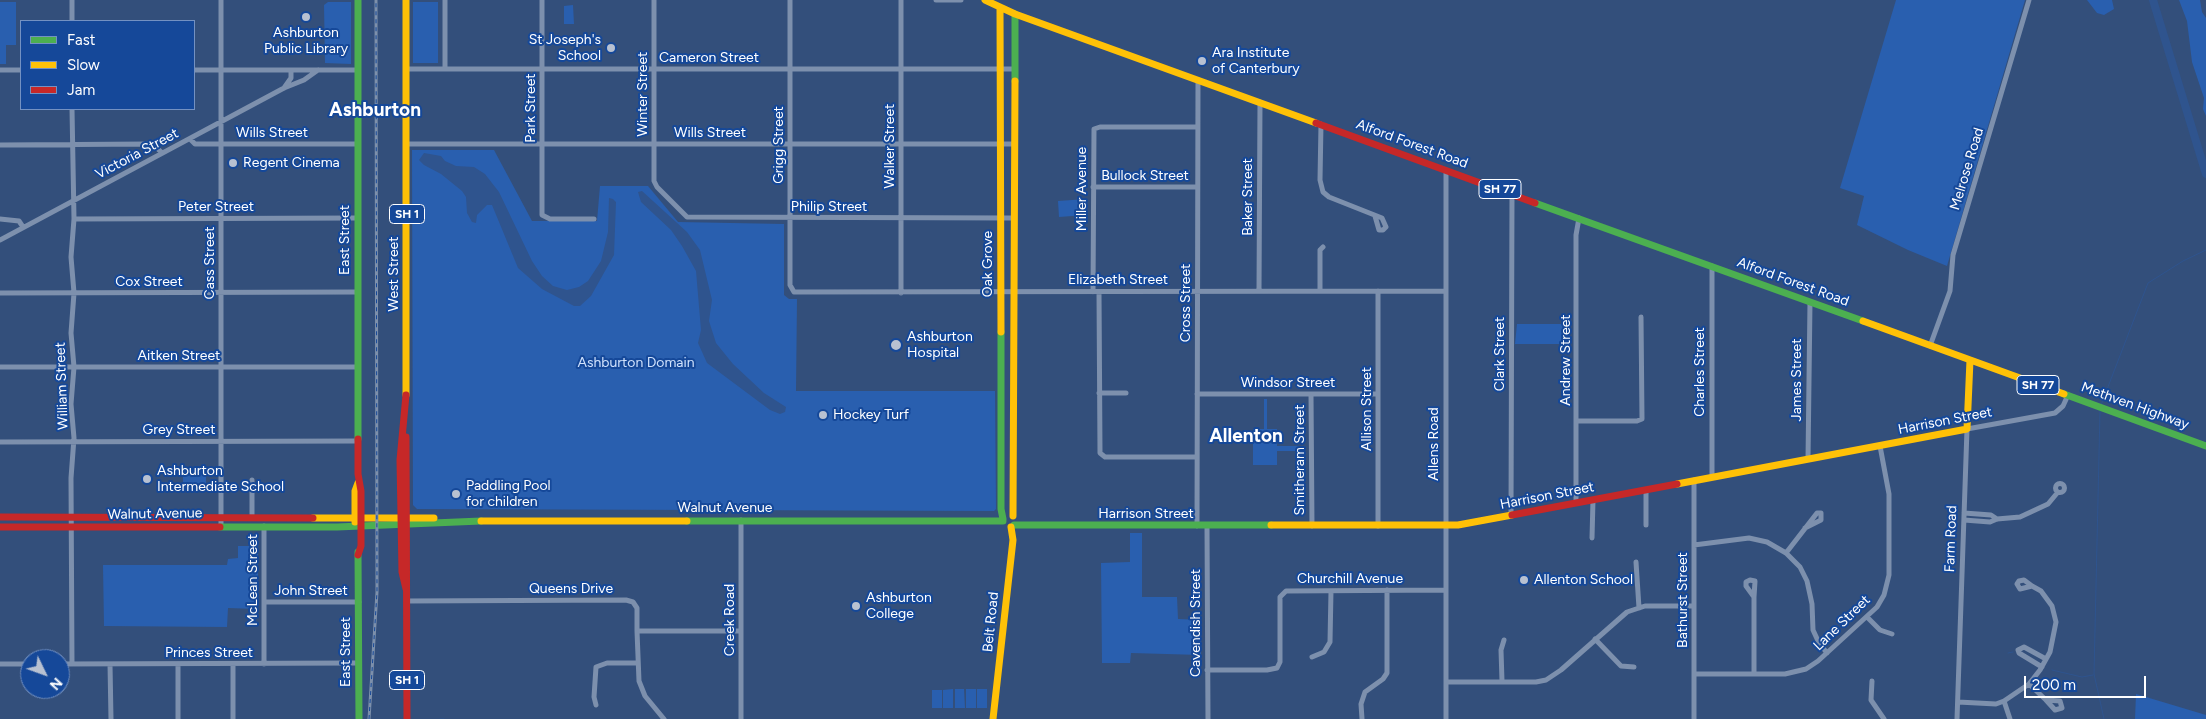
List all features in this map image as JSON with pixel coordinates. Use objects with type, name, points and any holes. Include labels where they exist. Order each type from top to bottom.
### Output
[{"type":"main road","name":"East Street","points":[[358,0],[358,480],[355,491],[358,522],[359,719]]},
{"type":"main road","name":"West Street","points":[[406,0],[405,428],[400,460],[406,589],[407,719]]},
{"type":"main road","name":"SH 77","points":[[985,0],[1015,14]]},
{"type":"main road","name":"Oak Grove","points":[[1000,8],[1000,509],[1003,520]]},
{"type":"main road","name":"Oak Grove","points":[[1013,516],[1013,69],[1015,14]]},
{"type":"main road","name":"Alford Forest Road","points":[[1015,14],[1970,360]]},
{"type":"main road","name":"Methven Highway","points":[[1970,360],[2206,446]]},
{"type":"main road","name":"Farm Road","points":[[1967,429],[1970,360]]},
{"type":"main road","name":"Harrison Street","points":[[1012,526],[1445,526],[1967,429]]},
{"type":"main road","points":[[988,520],[1000,509]]},
{"type":"main road","points":[[1008,515],[1013,516],[1015,521],[1012,526],[1005,526],[1003,520],[1008,515]]},
{"type":"main road","points":[[310,516],[311,527]]},
{"type":"main road","name":"Walnut Avenue","points":[[0,517],[310,516],[358,522]]},
{"type":"main road","name":"Walnut Avenue","points":[[0,527],[311,527],[358,522],[404,521],[1003,520]]},
{"type":"main road","name":"Belt Road","points":[[993,719],[1013,540],[1012,526]]},
{"type":"street","points":[[72,0],[72,20]]},
{"type":"street","name":"Cass Street","points":[[221,0],[221,526]]},
{"type":"street","points":[[445,0],[445,69]]},
{"type":"street","name":"Park Street","points":[[542,0],[542,216],[550,219],[594,219]]},
{"type":"street","name":"Winter Street","points":[[654,0],[654,181],[657,187]]},
{"type":"street","name":"Grigg Street","points":[[790,0],[791,289]]},
{"type":"street","name":"Walker Street","points":[[901,0],[901,293]]},
{"type":"street","points":[[936,0],[947,2],[962,0]]},
{"type":"street","name":"Melrose Road","points":[[1930,346],[1950,291],[1953,255],[2029,0]]},
{"type":"street","name":"Cameron Street","points":[[406,69],[1013,69]]},
{"type":"street","points":[[0,70],[20,70]]},
{"type":"street","points":[[195,70],[358,70]]},
{"type":"street","points":[[291,70],[291,78],[299,82]]},
{"type":"street","name":"Victoria Street","points":[[0,240],[284,88],[299,82],[318,70]]},
{"type":"street","name":"Victoria Street","points":[[284,88],[291,78]]},
{"type":"street","name":"Cross Street","points":[[1197,526],[1196,127],[1198,80]]},
{"type":"street","name":"Baker Street","points":[[1259,292],[1260,102]]},
{"type":"street","name":"William Street","points":[[72,110],[74,219],[71,257],[74,293],[71,332],[74,367],[71,404],[74,442],[71,478],[73,517],[72,664]]},
{"type":"street","points":[[1321,124],[1320,180],[1323,192],[1329,197],[1375,216]]},
{"type":"street","name":"Miller Avenue","points":[[1196,127],[1096,128],[1093,134],[1093,187],[1099,451],[1102,456],[1197,457]]},
{"type":"street","name":"Wills Street","points":[[190,139],[196,144],[358,144]]},
{"type":"street","points":[[0,145],[149,144],[156,146],[162,153]]},
{"type":"street","name":"Wills Street","points":[[407,144],[1013,144]]},
{"type":"street","name":"Allens Road","points":[[1446,170],[1446,719]]},
{"type":"street","name":"Philip Street","points":[[657,187],[683,214],[691,218],[1014,218]]},
{"type":"street","name":"Bullock Street","points":[[1093,187],[1197,187]]},
{"type":"street","name":"Clark Street","points":[[1511,515],[1512,194]]},
{"type":"street","name":"Peter Street","points":[[74,219],[358,218]]},
{"type":"street","name":"Andrew Street","points":[[1576,502],[1576,235],[1579,218]]},
{"type":"street","points":[[0,219],[19,221],[23,227]]},
{"type":"street","points":[[1320,291],[1320,250],[1323,247]]},
{"type":"street","name":"Charles Street","points":[[1712,266],[1712,477]]},
{"type":"street","name":"Elizabeth Street","points":[[791,289],[797,292],[901,293],[1445,291]]},
{"type":"street","name":"Allison Street","points":[[1378,291],[1378,526]]},
{"type":"street","name":"Cox Street","points":[[0,293],[358,292]]},
{"type":"street","name":"James Street","points":[[1808,459],[1810,302]]},
{"type":"street","points":[[1576,421],[1637,421],[1642,419],[1641,317]]},
{"type":"street","name":"Aitken Street","points":[[0,367],[358,367]]},
{"type":"street","points":[[1099,393],[1126,393]]},
{"type":"street","name":"Windsor Street","points":[[1197,394],[1378,394]]},
{"type":"street","name":"Smitheram Street","points":[[1311,394],[1312,526]]},
{"type":"street","name":"Harrison Street","points":[[1967,429],[2054,413],[2063,406],[2068,396]]},
{"type":"street","name":"Farm Road","points":[[1957,719],[1967,429]]},
{"type":"street","name":"Grey Street","points":[[0,442],[358,441]]},
{"type":"street","name":"Lane Street","points":[[1694,674],[1800,672],[1812,666],[1828,653],[1867,617],[1884,596],[1889,575],[1889,494],[1880,446]]},
{"type":"street","points":[[252,480],[252,516]]},
{"type":"street","name":"Bathurst Street","points":[[1694,480],[1694,719]]},
{"type":"street","points":[[1646,490],[1646,525]]},
{"type":"street","points":[[1964,520],[1990,522],[1997,519],[2029,514],[2048,504],[2058,492]]},
{"type":"street","points":[[1592,538],[1593,500]]},
{"type":"street","points":[[1964,513],[1991,515],[1997,519]]},
{"type":"street","name":"Creek Road","points":[[741,520],[741,719]]},
{"type":"street","name":"McLean Street","points":[[264,526],[264,664]]},
{"type":"street","name":"Cavendish Street","points":[[1207,526],[1208,719]]},
{"type":"street","points":[[1786,553],[1806,528]]},
{"type":"street","points":[[1694,546],[1749,538],[1767,542],[1786,553],[1800,567],[1807,581],[1812,604],[1813,630],[1818,643],[1828,653]]},
{"type":"street","points":[[1636,562],[1639,608]]},
{"type":"street","points":[[1958,702],[1996,704],[2004,701],[2029,684],[2042,667],[2054,636],[2055,616],[2048,598],[2032,586]]},
{"type":"street","points":[[1362,719],[1362,704],[1365,692],[1383,680],[1387,673],[1387,590]]},
{"type":"street","name":"Churchill Avenue","points":[[1207,670],[1268,670],[1277,668],[1280,662],[1281,595],[1288,591],[1446,590]]},
{"type":"street","points":[[1312,657],[1324,652],[1330,642],[1330,591]]},
{"type":"street","points":[[1754,597],[1754,674]]},
{"type":"street","name":"Queens Drive","points":[[406,601],[630,601],[637,608],[638,681],[643,693],[664,719]]},
{"type":"street","name":"John Street","points":[[264,602],[359,602]]},
{"type":"street","points":[[1446,682],[1546,680],[1562,670],[1622,615],[1639,608],[1694,606]]},
{"type":"street","points":[[1867,617],[1880,630],[1892,634]]},
{"type":"street","points":[[637,631],[741,630]]},
{"type":"street","points":[[1594,639],[1621,666],[1634,667]]},
{"type":"street","points":[[1502,681],[1502,650],[1504,640]]},
{"type":"street","points":[[2042,667],[2019,653],[2018,650],[2024,647],[2046,659]]},
{"type":"street","name":"Princes Street","points":[[72,664],[358,663]]},
{"type":"street","points":[[596,705],[594,671],[598,664],[637,663]]},
{"type":"street","points":[[0,664],[20,664]]},
{"type":"street","points":[[110,664],[111,719]]},
{"type":"street","points":[[178,664],[178,719]]},
{"type":"street","points":[[233,664],[233,719]]},
{"type":"street","points":[[1872,681],[1872,700],[1884,719]]},
{"type":"street","points":[[2029,684],[2046,700]]},
{"type":"street","points":[[2004,701],[2010,719]]},
{"type":"green space","points":[[1896,0],[2025,0],[1947,266],[1908,250],[1857,225],[1864,196],[1840,188]]},
{"type":"green space","points":[[2087,0],[2112,0],[2114,9],[2104,15],[2097,13]]},
{"type":"green space","points":[[2179,0],[2200,0],[2202,12],[2206,18],[2206,116],[2203,109],[2204,98],[2192,62],[2187,21]]},
{"type":"green space","points":[[0,2],[16,2],[16,45],[6,45],[6,64],[0,64]]},
{"type":"green space","points":[[328,2],[351,2],[351,64],[325,63],[324,5]]},
{"type":"green space","points":[[413,2],[438,2],[438,63],[413,63]]},
{"type":"green space","points":[[573,5],[574,24],[564,24],[564,6]]},
{"type":"green space","name":"Ashburton Domain","points":[[412,150],[494,150],[532,221],[597,221],[600,186],[648,186],[678,222],[784,224],[784,295],[789,299],[797,299],[796,391],[995,391],[996,509],[994,511],[417,509],[413,505]]},
{"type":"green space","points":[[1086,199],[1086,215],[1059,217],[1058,201]]},
{"type":"green space","points":[[1517,324],[1570,324],[1570,344],[1515,344]]},
{"type":"green space","points":[[1264,399],[1267,399],[1267,429],[1277,429],[1277,446],[1305,446],[1305,451],[1277,451],[1277,465],[1253,465],[1253,429],[1264,429]]},
{"type":"green space","points":[[183,471],[206,471],[206,491],[183,491]]},
{"type":"green space","points":[[1130,533],[1142,533],[1142,597],[1177,597],[1178,619],[1201,620],[1201,655],[1131,653],[1130,663],[1102,663],[1101,563],[1130,562]]},
{"type":"green space","points":[[238,546],[258,546],[258,609],[228,608],[227,627],[104,626],[103,565],[227,565],[228,559],[238,558]]},
{"type":"green space","points":[[953,689],[953,708],[943,708],[943,690]]},
{"type":"green space","points":[[955,689],[964,689],[965,708],[955,708]]},
{"type":"green space","points":[[966,689],[976,689],[976,708],[966,708]]},
{"type":"green space","points":[[977,689],[987,689],[987,708],[977,708]]},
{"type":"green space","points":[[932,690],[942,690],[942,708],[932,708]]},
{"type":"green space","points":[[2136,694],[2206,715],[2206,719],[2135,719]]},
{"type":"shaded area","points":[[424,153],[441,156],[445,161],[456,166],[474,167],[485,174],[499,192],[532,261],[542,276],[553,286],[567,290],[579,287],[588,281],[601,261],[608,232],[609,198],[613,199],[616,202],[614,255],[591,296],[580,306],[574,306],[542,289],[518,268],[492,205],[487,205],[477,215],[476,223],[472,222],[467,213],[466,197],[462,191],[441,174],[424,165],[419,160]]},
{"type":"shaded area","points":[[642,191],[687,232],[700,250],[712,300],[709,321],[716,343],[733,364],[764,393],[786,407],[785,412],[780,414],[770,410],[707,363],[698,343],[701,330],[696,271],[671,230],[641,202],[638,192]]},
{"type":"waterway","points":[[2153,0],[2206,174]]},
{"type":"waterway","points":[[2101,405],[2148,283],[2183,261],[2206,250]]},
{"type":"waterway","points":[[2100,411],[2094,674],[2104,719]]},
{"type":"waterway","points":[[2008,653],[2013,652]]},
{"type":"waterway","points":[[2052,670],[2082,677],[2093,675]]},
{"type":"railway","points":[[369,719],[377,592],[376,0]]},
{"type":"traffic: fast","points":[[358,0],[358,439]]},
{"type":"traffic: fast","points":[[1015,14],[1015,81]]},
{"type":"traffic: fast","points":[[1535,203],[1863,321]]},
{"type":"traffic: fast","points":[[1001,332],[1001,509],[1003,519]]},
{"type":"traffic: fast","points":[[2064,394],[2206,446]]},
{"type":"traffic: fast","points":[[220,527],[337,527],[481,521]]},
{"type":"traffic: fast","points":[[687,521],[1003,521]]},
{"type":"traffic: fast","points":[[1014,525],[1271,525]]},
{"type":"traffic: fast","points":[[358,552],[359,719]]},
{"type":"traffic: slow","points":[[406,0],[406,395]]},
{"type":"traffic: slow","points":[[985,0],[1015,14],[1316,123]]},
{"type":"traffic: slow","points":[[1000,8],[1001,332]]},
{"type":"traffic: slow","points":[[1013,516],[1015,81]]},
{"type":"traffic: slow","points":[[1863,321],[2064,394]]},
{"type":"traffic: slow","points":[[1677,484],[1967,429],[1970,360]]},
{"type":"traffic: slow","points":[[355,522],[355,491],[358,483]]},
{"type":"traffic: slow","points":[[1271,525],[1458,525],[1512,515]]},
{"type":"traffic: slow","points":[[313,518],[434,518]]},
{"type":"traffic: slow","points":[[481,521],[687,521]]},
{"type":"traffic: slow","points":[[993,719],[1013,540],[1011,527]]},
{"type":"traffic: jam","points":[[1316,123],[1535,203]]},
{"type":"traffic: jam","points":[[406,395],[400,460],[402,572],[406,589]]},
{"type":"traffic: jam","points":[[406,437],[407,719]]},
{"type":"traffic: jam","points":[[358,439],[358,474],[361,491],[361,546],[358,555]]},
{"type":"traffic: jam","points":[[1512,515],[1677,484]]},
{"type":"traffic: jam","points":[[0,517],[313,518]]},
{"type":"traffic: jam","points":[[0,527],[220,527]]},
{"type":"place","name":"Ashburton Public Library","points":[[306,17]]},
{"type":"place","name":"St Joseph's School","points":[[611,48]]},
{"type":"place","name":"Ara Institute of Canterbury","points":[[1202,61]]},
{"type":"place","name":"Regent Cinema","points":[[233,163]]},
{"type":"place","name":"Ashburton Hospital","points":[[896,345]]},
{"type":"place","name":"Hockey Turf","points":[[823,415]]},
{"type":"place","name":"Ashburton Intermediate School","points":[[147,479]]},
{"type":"place","name":"Paddling Pool for children","points":[[456,494]]},
{"type":"place","name":"Allenton School","points":[[1524,580]]},
{"type":"place","name":"Ashburton College","points":[[856,606]]},
{"type":"district","name":"Ashburton","points":[[375,110]]},
{"type":"district","name":"Allenton","points":[[1246,436]]}]
